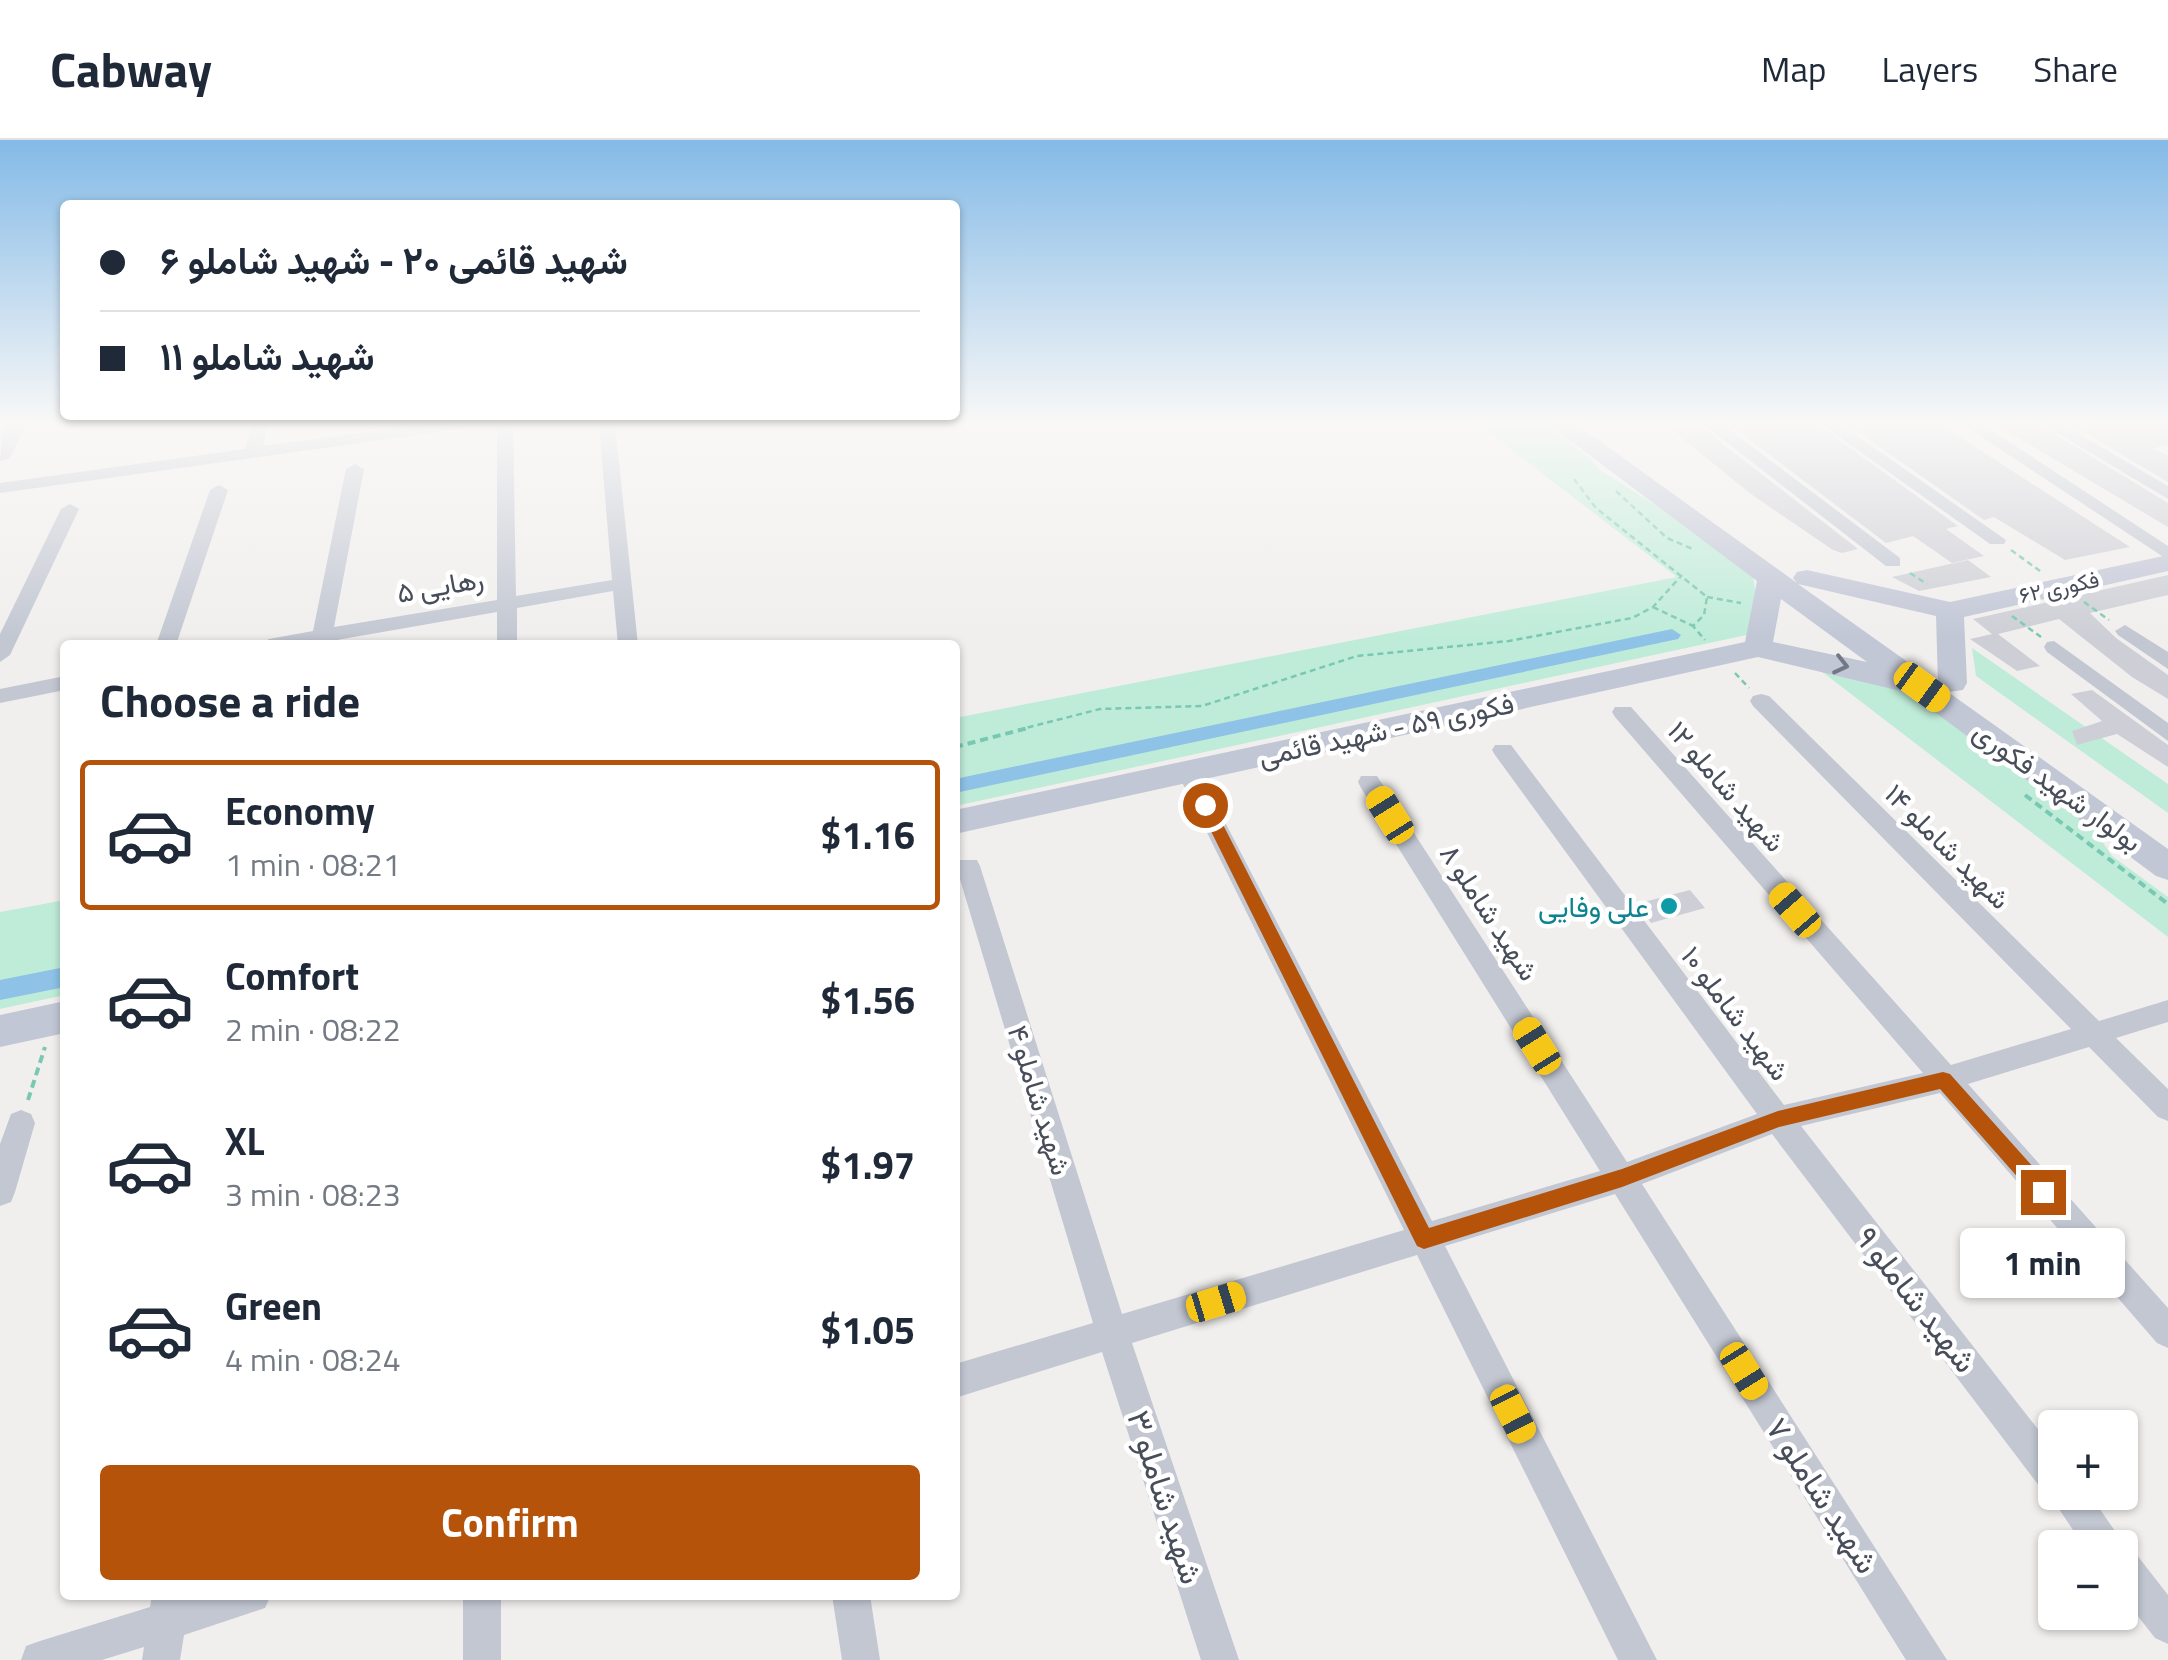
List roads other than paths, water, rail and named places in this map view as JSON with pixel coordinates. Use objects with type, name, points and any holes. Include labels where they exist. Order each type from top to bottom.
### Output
[{"type":"street","points":[[168,640],[217,495]]},
{"type":"street","points":[[320,640],[350,495]]},
{"type":"street","points":[[506,495],[507,640]]},
{"type":"street","points":[[614,495],[628,640]]},
{"type":"street","name":"بولوار شهید فکوری","points":[[1657,495],[2168,867]]},
{"type":"street","name":"بولوار شهید فکوری","points":[[1690,495],[2168,836]]},
{"type":"street","points":[[1804,495],[1893,562]]},
{"type":"street","points":[[1932,495],[1997,540]]},
{"type":"street","points":[[2078,495],[2168,554]]},
{"type":"street","points":[[0,655],[70,509]]},
{"type":"street","name":"فکوری ۶۲","points":[[1950,611],[2168,563]]},
{"type":"street","points":[[1771,578],[1758,648],[1843,664],[1922,687]]},
{"type":"street","points":[[1807,578],[1950,611],[1952,683]]},
{"type":"street","name":"رهایی ۵","points":[[320,640],[622,584]]},
{"type":"street","points":[[2125,631],[2168,662]]},
{"type":"street","points":[[2054,647],[2168,734]]},
{"type":"street","name":"فکوری ۵۹ - شهید قائمی","points":[[960,821],[1758,648]]},
{"type":"street","points":[[0,696],[60,684]]},
{"type":"street","name":"شهید شاملو ۱۴","points":[[1761,701],[2168,1108]]},
{"type":"street","name":"شهید شاملو ۱۲","points":[[1623,712],[2168,1332]]},
{"type":"street","name":"شهید شاملو ۱۰","points":[[1503,750],[1778,1119]]},
{"type":"street","points":[[1188,772],[1638,1660]]},
{"type":"street","name":"شهید شاملو ۸","points":[[1369,782],[1622,1178]]},
{"type":"street","name":"شهید شاملو ۴","points":[[968,866],[1112,1333]]},
{"type":"street","points":[[960,1379],[1622,1178],[1778,1119],[1943,1080],[2168,1011]]},
{"type":"street","points":[[0,1031],[59,1018]]},
{"type":"street","name":"شهید شاملو ۹","points":[[1778,1119],[2038,1456]]},
{"type":"street","points":[[0,1192],[20,1124]]},
{"type":"street","name":"شهید شاملو ۷","points":[[1622,1178],[1928,1660]]},
{"type":"street","name":"شهید شاملو ۳","points":[[1112,1333],[1220,1660]]},
{"type":"street","points":[[2138,1586],[2168,1625]]},
{"type":"street","points":[[40,1660],[169,1608],[220,1600]]},
{"type":"street","points":[[482,1600],[482,1660]]},
{"type":"street","points":[[852,1600],[861,1660]]},
{"type":"street","points":[[160,1660],[169,1608]]},
{"type":"waterway","points":[[960,785],[1672,635]]},
{"type":"waterway","points":[[0,990],[60,978]]},
{"type":"place","name":"علی وفایی","points":[[1669,906]]}]
